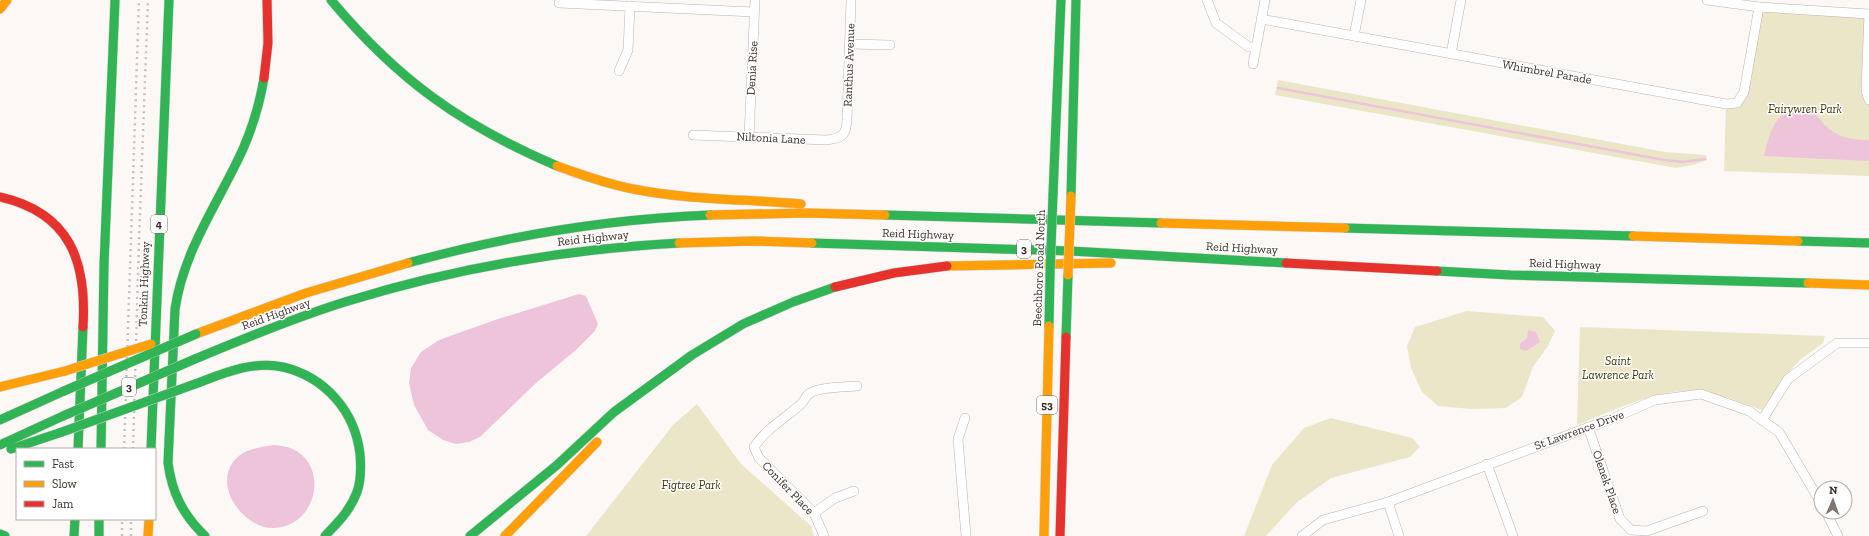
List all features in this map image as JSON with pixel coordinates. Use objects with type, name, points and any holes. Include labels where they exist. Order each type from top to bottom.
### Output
[{"type":"main road","points":[[0,9],[7,0]]},
{"type":"main road","points":[[100,448],[104,265],[115,0]]},
{"type":"main road","name":"Tonkin Highway","points":[[151,448],[156,267],[169,0]]},
{"type":"main road","points":[[205,536],[196,528],[183,511],[174,492],[170,478],[168,463],[174,314],[180,280],[192,248],[234,166],[256,114],[267,59],[267,0]]},
{"type":"main road","points":[[331,0],[381,54],[432,97],[465,120],[506,142],[548,162],[579,174],[644,191],[980,219]]},
{"type":"main road","name":"Beechboro Road North","points":[[1044,536],[1050,274],[1061,0]]},
{"type":"main road","name":"53","points":[[1060,536],[1076,0]]},
{"type":"main road","points":[[0,197],[16,200],[42,213],[63,232],[77,257],[81,271],[84,300],[78,448]]},
{"type":"main road","name":"Reid Highway","points":[[196,332],[343,280],[444,253],[546,232],[598,225],[649,219],[754,213],[806,213],[1869,243]]},
{"type":"main road","name":"Reid Highway","points":[[0,444],[195,359],[300,317],[398,286],[513,261],[600,249],[651,244],[754,241],[1062,251],[1518,275],[1869,285]]},
{"type":"main road","points":[[470,536],[557,464],[614,412],[692,355],[743,324],[793,302],[838,286],[894,273],[945,266],[1152,262],[1327,264],[1416,269]]},
{"type":"main road","points":[[0,387],[65,371],[196,332]]},
{"type":"main road","name":"3","points":[[0,420],[196,332]]},
{"type":"main road","points":[[0,452],[62,432],[241,368],[270,365],[298,370],[317,380],[334,394],[351,417],[360,444],[361,473],[356,494],[346,513],[325,536]]},
{"type":"main road","points":[[505,536],[654,383]]},
{"type":"main road","points":[[74,536],[75,520]]},
{"type":"main road","points":[[99,520],[99,536]]},
{"type":"main road","points":[[148,536],[149,520]]},
{"type":"main road","points":[[0,534],[5,536]]},
{"type":"street","name":"Denia Rise","points":[[749,137],[755,0]]},
{"type":"street","name":"Ranthus Avenue","points":[[846,131],[851,0]]},
{"type":"street","points":[[1207,0],[1216,23],[1249,47],[1256,47]]},
{"type":"street","points":[[1253,64],[1265,0]]},
{"type":"street","points":[[1354,36],[1361,0]]},
{"type":"street","points":[[1450,54],[1460,0]]},
{"type":"street","points":[[1707,0],[1759,7],[1802,5],[1869,14],[1866,92],[1869,100]]},
{"type":"street","points":[[559,3],[754,12]]},
{"type":"street","points":[[619,71],[628,50],[630,6]]},
{"type":"street","name":"Whimbrel Parade","points":[[1261,18],[1708,102],[1726,104],[1737,103],[1744,92],[1759,7]]},
{"type":"street","points":[[850,44],[890,45]]},
{"type":"street","name":"Niltonia Lane","points":[[693,135],[826,140],[840,137],[846,131]]},
{"type":"street","points":[[1762,420],[1788,380],[1837,343],[1869,343]]},
{"type":"street","name":"Conifer Place","points":[[824,536],[814,513],[759,458],[754,447],[762,434],[793,411],[810,393],[821,390],[857,386]]},
{"type":"street","name":"St Lawrence Drive","points":[[1302,536],[1323,520],[1388,502],[1588,427],[1655,400],[1701,394],[1749,411],[1779,432],[1813,489]]},
{"type":"street","points":[[965,418],[958,439],[966,536]]},
{"type":"street","name":"Olenek Place","points":[[1588,427],[1620,519],[1631,530],[1647,531],[1704,511]]},
{"type":"street","points":[[1487,464],[1513,536]]},
{"type":"street","points":[[814,513],[835,498],[854,491]]},
{"type":"street","points":[[1388,502],[1398,536]]},
{"type":"street","points":[[1830,520],[1838,536]]},
{"type":"green space","name":"Fairywren Park","points":[[1759,7],[1869,14],[1869,176],[1724,171],[1726,104],[1737,103]]},
{"type":"green space","points":[[1278,80],[1665,152],[1706,155],[1707,160],[1693,165],[1676,168],[1275,95]]},
{"type":"green space","points":[[1467,311],[1543,317],[1555,331],[1548,346],[1533,367],[1522,397],[1506,408],[1471,409],[1438,406],[1422,392],[1411,368],[1407,346],[1415,327]]},
{"type":"green space","name":"Saint Lawrence Park","points":[[1580,327],[1825,336],[1823,343],[1801,359],[1786,375],[1762,410],[1709,393],[1700,391],[1677,391],[1648,397],[1633,402],[1577,425]]},
{"type":"green space","name":"Figtree Park","points":[[697,404],[741,464],[811,526],[814,536],[586,536],[673,425]]},
{"type":"green space","points":[[1331,418],[1412,438],[1420,447],[1410,457],[1331,478],[1296,503],[1266,536],[1244,536],[1272,465],[1304,428]]},
{"type":"shaded area","points":[[1794,107],[1809,109],[1827,127],[1841,136],[1869,140],[1869,161],[1764,156],[1773,127],[1781,116]]},
{"type":"shaded area","points":[[579,294],[586,296],[598,324],[595,331],[576,350],[536,383],[480,437],[469,442],[456,444],[443,440],[428,430],[414,405],[409,383],[411,368],[421,352],[439,340],[495,320]]},
{"type":"shaded area","points":[[1528,330],[1536,332],[1540,342],[1526,351],[1520,349],[1520,344],[1527,338]]},
{"type":"shaded area","points":[[274,445],[293,449],[305,459],[313,472],[314,487],[311,502],[303,515],[290,524],[273,528],[262,526],[243,514],[235,505],[227,483],[228,472],[233,462],[241,454],[252,449]]},
{"type":"waterway","points":[[1278,88],[1664,160],[1683,162],[1705,159]]},
{"type":"railway","points":[[124,448],[139,0]]},
{"type":"railway","points":[[133,448],[148,0]]},
{"type":"railway","points":[[122,520],[122,536]]},
{"type":"railway","points":[[131,520],[131,536]]},
{"type":"traffic: fast","points":[[101,448],[104,265],[115,0]]},
{"type":"traffic: fast","points":[[151,448],[169,0]]},
{"type":"traffic: fast","points":[[331,0],[381,54],[433,98],[461,117],[491,134],[557,166]]},
{"type":"traffic: fast","points":[[1053,195],[1061,0]]},
{"type":"traffic: fast","points":[[1071,196],[1076,0]]},
{"type":"traffic: fast","points":[[205,536],[190,520],[180,503],[172,484],[168,463],[175,309],[186,266],[194,246],[203,226],[234,169],[247,140],[256,114],[264,78]]},
{"type":"traffic: fast","points":[[1050,274],[1053,195]]},
{"type":"traffic: fast","points":[[408,263],[445,253],[558,230],[634,220],[710,215]]},
{"type":"traffic: fast","points":[[885,215],[1161,223]]},
{"type":"traffic: fast","points":[[1345,228],[1633,236]]},
{"type":"traffic: fast","points":[[1798,241],[1869,243]]},
{"type":"traffic: fast","points":[[195,359],[271,328],[329,307],[429,279],[553,255],[679,243]]},
{"type":"traffic: fast","points":[[812,243],[1070,251],[1286,263]]},
{"type":"traffic: fast","points":[[1437,271],[1510,275],[1808,283]]},
{"type":"traffic: fast","points":[[1049,326],[1050,274]]},
{"type":"traffic: fast","points":[[1066,337],[1068,275]]},
{"type":"traffic: fast","points":[[470,536],[557,465],[614,412],[692,355],[743,324],[793,302],[835,287]]},
{"type":"traffic: fast","points":[[78,448],[83,327]]},
{"type":"traffic: fast","points":[[64,391],[196,334]]},
{"type":"traffic: fast","points":[[63,416],[195,359]]},
{"type":"traffic: fast","points":[[195,384],[238,369],[260,365],[272,365],[298,372],[312,379],[325,388],[335,398],[345,410],[352,424],[357,438],[361,463],[359,483],[354,499],[343,516],[325,536]]},
{"type":"traffic: fast","points":[[62,432],[195,384]]},
{"type":"traffic: fast","points":[[0,420],[64,391]]},
{"type":"traffic: fast","points":[[0,445],[63,416]]},
{"type":"traffic: fast","points":[[11,449],[62,432]]},
{"type":"traffic: fast","points":[[74,536],[75,520]]},
{"type":"traffic: fast","points":[[99,520],[99,536]]},
{"type":"traffic: fast","points":[[0,534],[5,536]]},
{"type":"traffic: slow","points":[[0,9],[7,0]]},
{"type":"traffic: slow","points":[[557,166],[614,185],[654,193],[801,204]]},
{"type":"traffic: slow","points":[[1068,275],[1071,196]]},
{"type":"traffic: slow","points":[[710,215],[806,213],[885,215]]},
{"type":"traffic: slow","points":[[1161,223],[1345,228]]},
{"type":"traffic: slow","points":[[1633,236],[1798,241]]},
{"type":"traffic: slow","points":[[679,243],[754,241],[812,243]]},
{"type":"traffic: slow","points":[[196,334],[306,293],[408,263]]},
{"type":"traffic: slow","points":[[947,266],[1111,263]]},
{"type":"traffic: slow","points":[[1808,283],[1869,285]]},
{"type":"traffic: slow","points":[[1044,536],[1049,326]]},
{"type":"traffic: slow","points":[[65,371],[151,344]]},
{"type":"traffic: slow","points":[[0,387],[65,371]]},
{"type":"traffic: slow","points":[[505,536],[597,442]]},
{"type":"traffic: slow","points":[[148,536],[149,520]]},
{"type":"traffic: jam","points":[[264,78],[268,43],[267,0]]},
{"type":"traffic: jam","points":[[0,197],[24,204],[43,215],[58,228],[69,243],[77,261],[82,281],[83,327]]},
{"type":"traffic: jam","points":[[1286,263],[1437,271]]},
{"type":"traffic: jam","points":[[835,287],[894,273],[947,266]]},
{"type":"traffic: jam","points":[[1060,536],[1066,337]]}]
